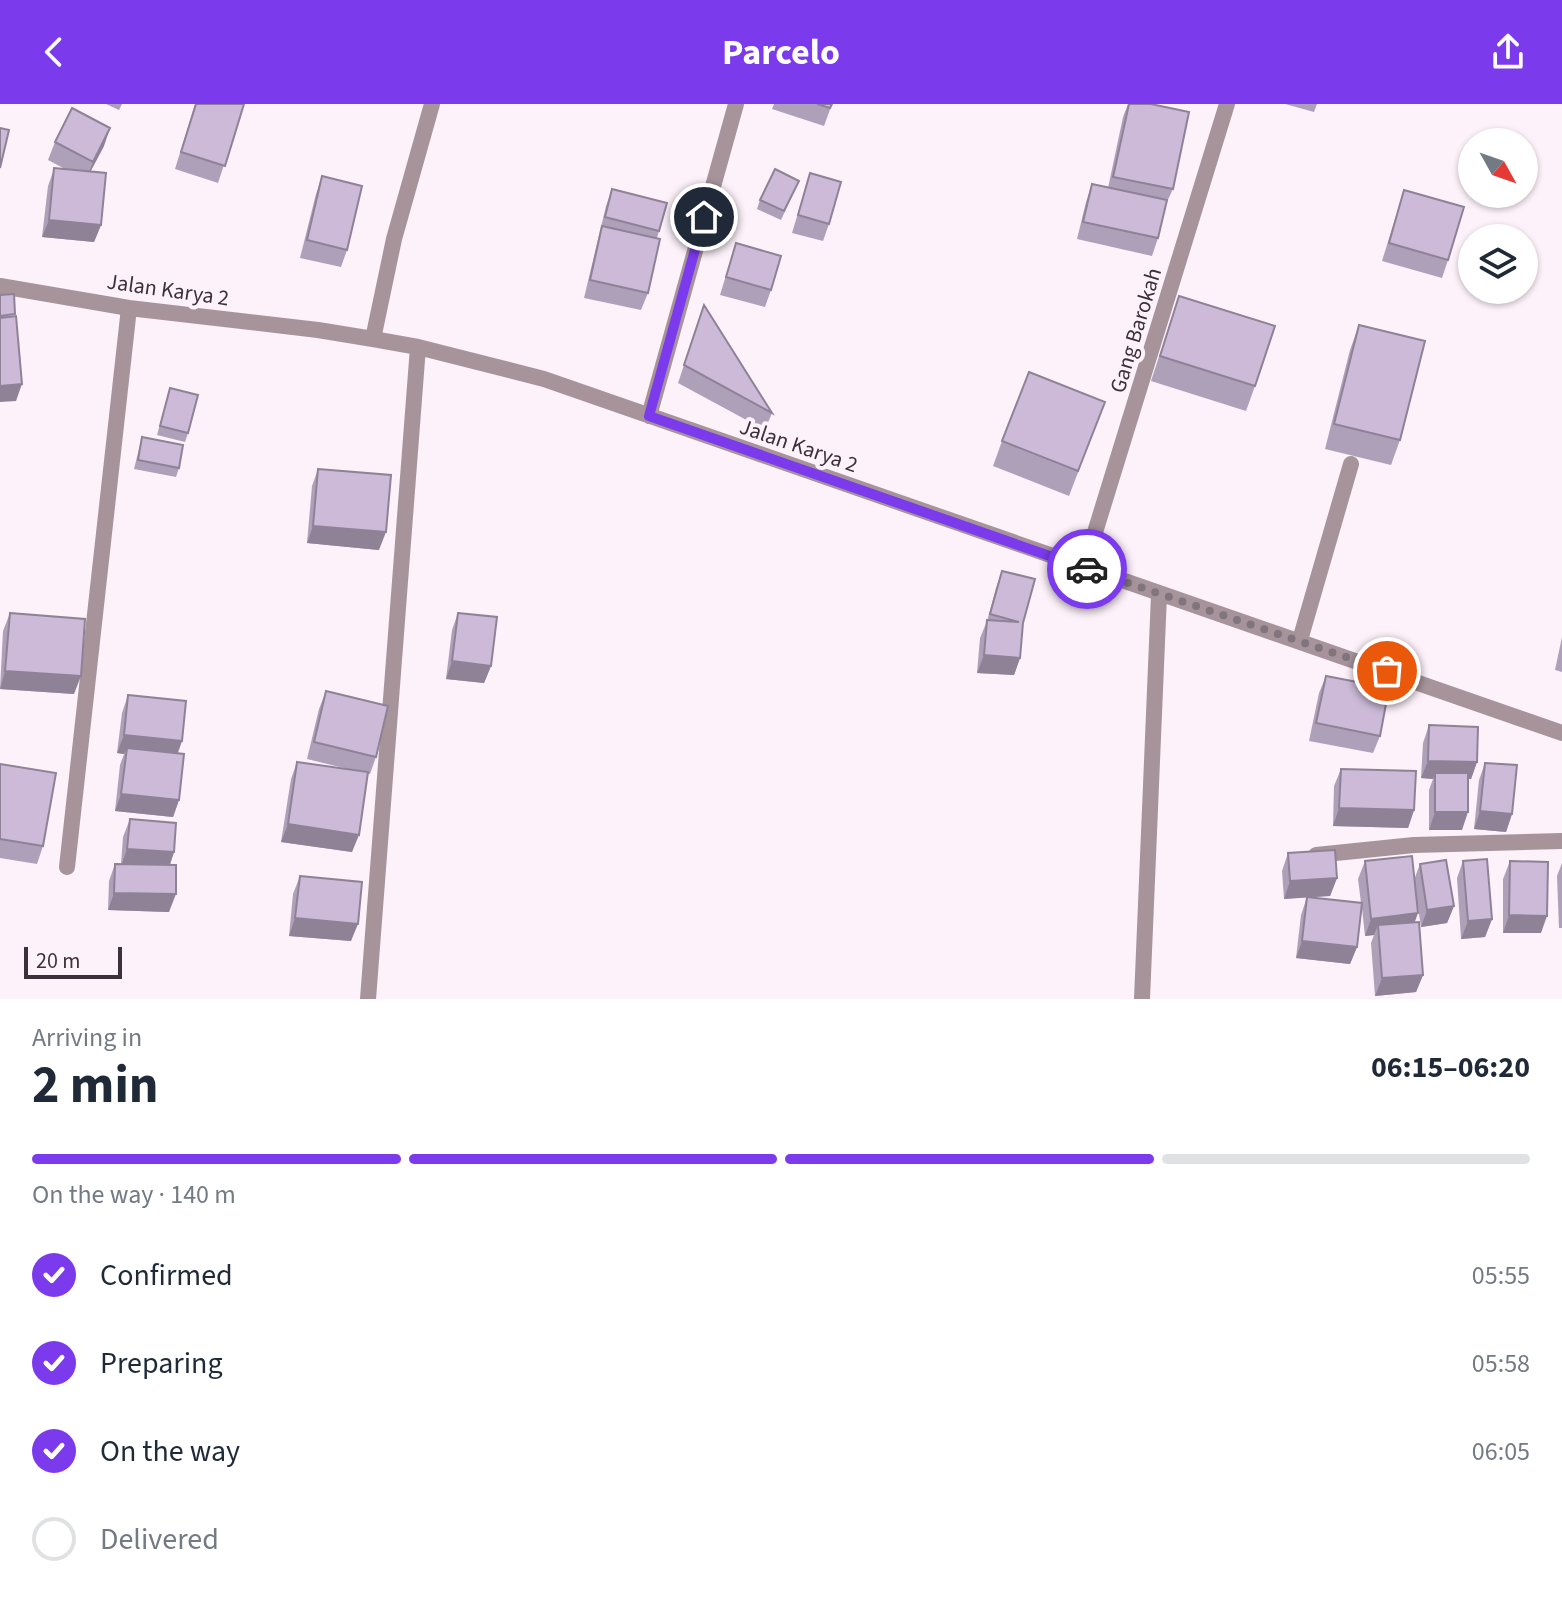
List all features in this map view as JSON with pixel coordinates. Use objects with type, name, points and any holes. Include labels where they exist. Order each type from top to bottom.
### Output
[{"type":"street","points":[[373,339],[394,239],[432,104]]},
{"type":"street","points":[[649,416],[736,104]]},
{"type":"street","name":"Gang Barokah","points":[[1084,568],[1227,104]]},
{"type":"street","name":"Jalan Karya 2","points":[[0,286],[129,308],[373,339],[418,347],[544,379],[1562,733]]},
{"type":"street","points":[[67,867],[129,308]]},
{"type":"street","points":[[368,999],[418,347]]},
{"type":"street","points":[[1300,640],[1351,464]]},
{"type":"street","points":[[1142,999],[1159,595]]},
{"type":"street","points":[[1306,856],[1414,845],[1562,841]]},
{"type":"building","points":[[196,104],[244,104],[225,166],[181,152]]},
{"type":"building","points":[[1129,104],[1151,104],[1189,112],[1173,189],[1113,177]]},
{"type":"building","points":[[72,108],[110,128],[93,162],[55,142]]},
{"type":"building","points":[[0,128],[9,130],[0,168]]},
{"type":"building","points":[[54,168],[106,173],[101,225],[49,220]]},
{"type":"building","points":[[775,169],[799,181],[784,211],[760,200]]},
{"type":"building","points":[[810,173],[841,182],[829,224],[798,215]]},
{"type":"building","points":[[322,176],[362,186],[347,250],[307,240]]},
{"type":"building","points":[[1092,184],[1167,200],[1158,238],[1083,222]]},
{"type":"building","points":[[612,189],[667,203],[659,231],[605,217]]},
{"type":"building","points":[[1404,190],[1464,208],[1448,260],[1389,243]]},
{"type":"building","points":[[602,226],[660,239],[648,293],[590,280]]},
{"type":"building","points":[[736,243],[781,256],[771,290],[726,277]]},
{"type":"building","points":[[14,294],[15,314],[0,316],[0,295]]},
{"type":"building","points":[[1179,296],[1275,326],[1255,386],[1160,356]]},
{"type":"building","points":[[704,305],[772,413],[684,365]]},
{"type":"building","points":[[16,316],[22,384],[0,386],[0,318]]},
{"type":"building","points":[[1359,325],[1425,341],[1400,440],[1334,424]]},
{"type":"building","points":[[1029,372],[1105,402],[1078,471],[1002,441]]},
{"type":"building","points":[[170,388],[198,395],[188,433],[160,426]]},
{"type":"building","points":[[142,437],[183,445],[179,468],[138,460]]},
{"type":"building","points":[[318,469],[391,475],[386,532],[313,526]]},
{"type":"building","points":[[1002,571],[1035,579],[1023,623],[1020,658],[984,655],[987,620],[1019,622],[990,614]]},
{"type":"building","points":[[10,613],[85,619],[81,676],[5,671]]},
{"type":"building","points":[[458,613],[497,617],[491,666],[452,661]]},
{"type":"building","points":[[1326,676],[1389,688],[1380,736],[1316,723]]},
{"type":"building","points":[[326,691],[388,706],[376,757],[314,742]]},
{"type":"building","points":[[128,695],[186,701],[182,741],[124,735]]},
{"type":"building","points":[[1429,725],[1478,727],[1477,762],[1428,761]]},
{"type":"building","points":[[127,748],[184,754],[179,800],[121,794]]},
{"type":"building","points":[[297,762],[368,772],[359,835],[288,824]]},
{"type":"building","points":[[1485,763],[1517,765],[1512,814],[1480,811]]},
{"type":"building","points":[[0,764],[56,773],[43,846],[0,839]]},
{"type":"building","points":[[1341,769],[1416,771],[1414,810],[1339,808]]},
{"type":"building","points":[[1435,773],[1468,773],[1468,812],[1435,812]]},
{"type":"building","points":[[130,819],[176,823],[174,852],[127,849]]},
{"type":"building","points":[[1335,850],[1337,878],[1290,881],[1288,853]]},
{"type":"building","points":[[1412,856],[1418,913],[1371,919],[1365,861]]},
{"type":"building","points":[[1487,859],[1492,919],[1468,921],[1463,861]]},
{"type":"building","points":[[1446,860],[1454,906],[1427,910],[1420,864]]},
{"type":"building","points":[[1510,861],[1548,862],[1547,916],[1509,915]]},
{"type":"building","points":[[115,864],[176,865],[176,894],[114,893]]},
{"type":"building","points":[[300,876],[362,882],[358,924],[295,918]]},
{"type":"building","points":[[1307,897],[1362,903],[1357,947],[1302,941]]},
{"type":"building","points":[[1419,922],[1423,975],[1382,978],[1378,925]]},
{"type":"way so far","points":[[1087,569],[1387,671]]},
{"type":"route","points":[[704,217],[649,416],[1087,569]]}]
